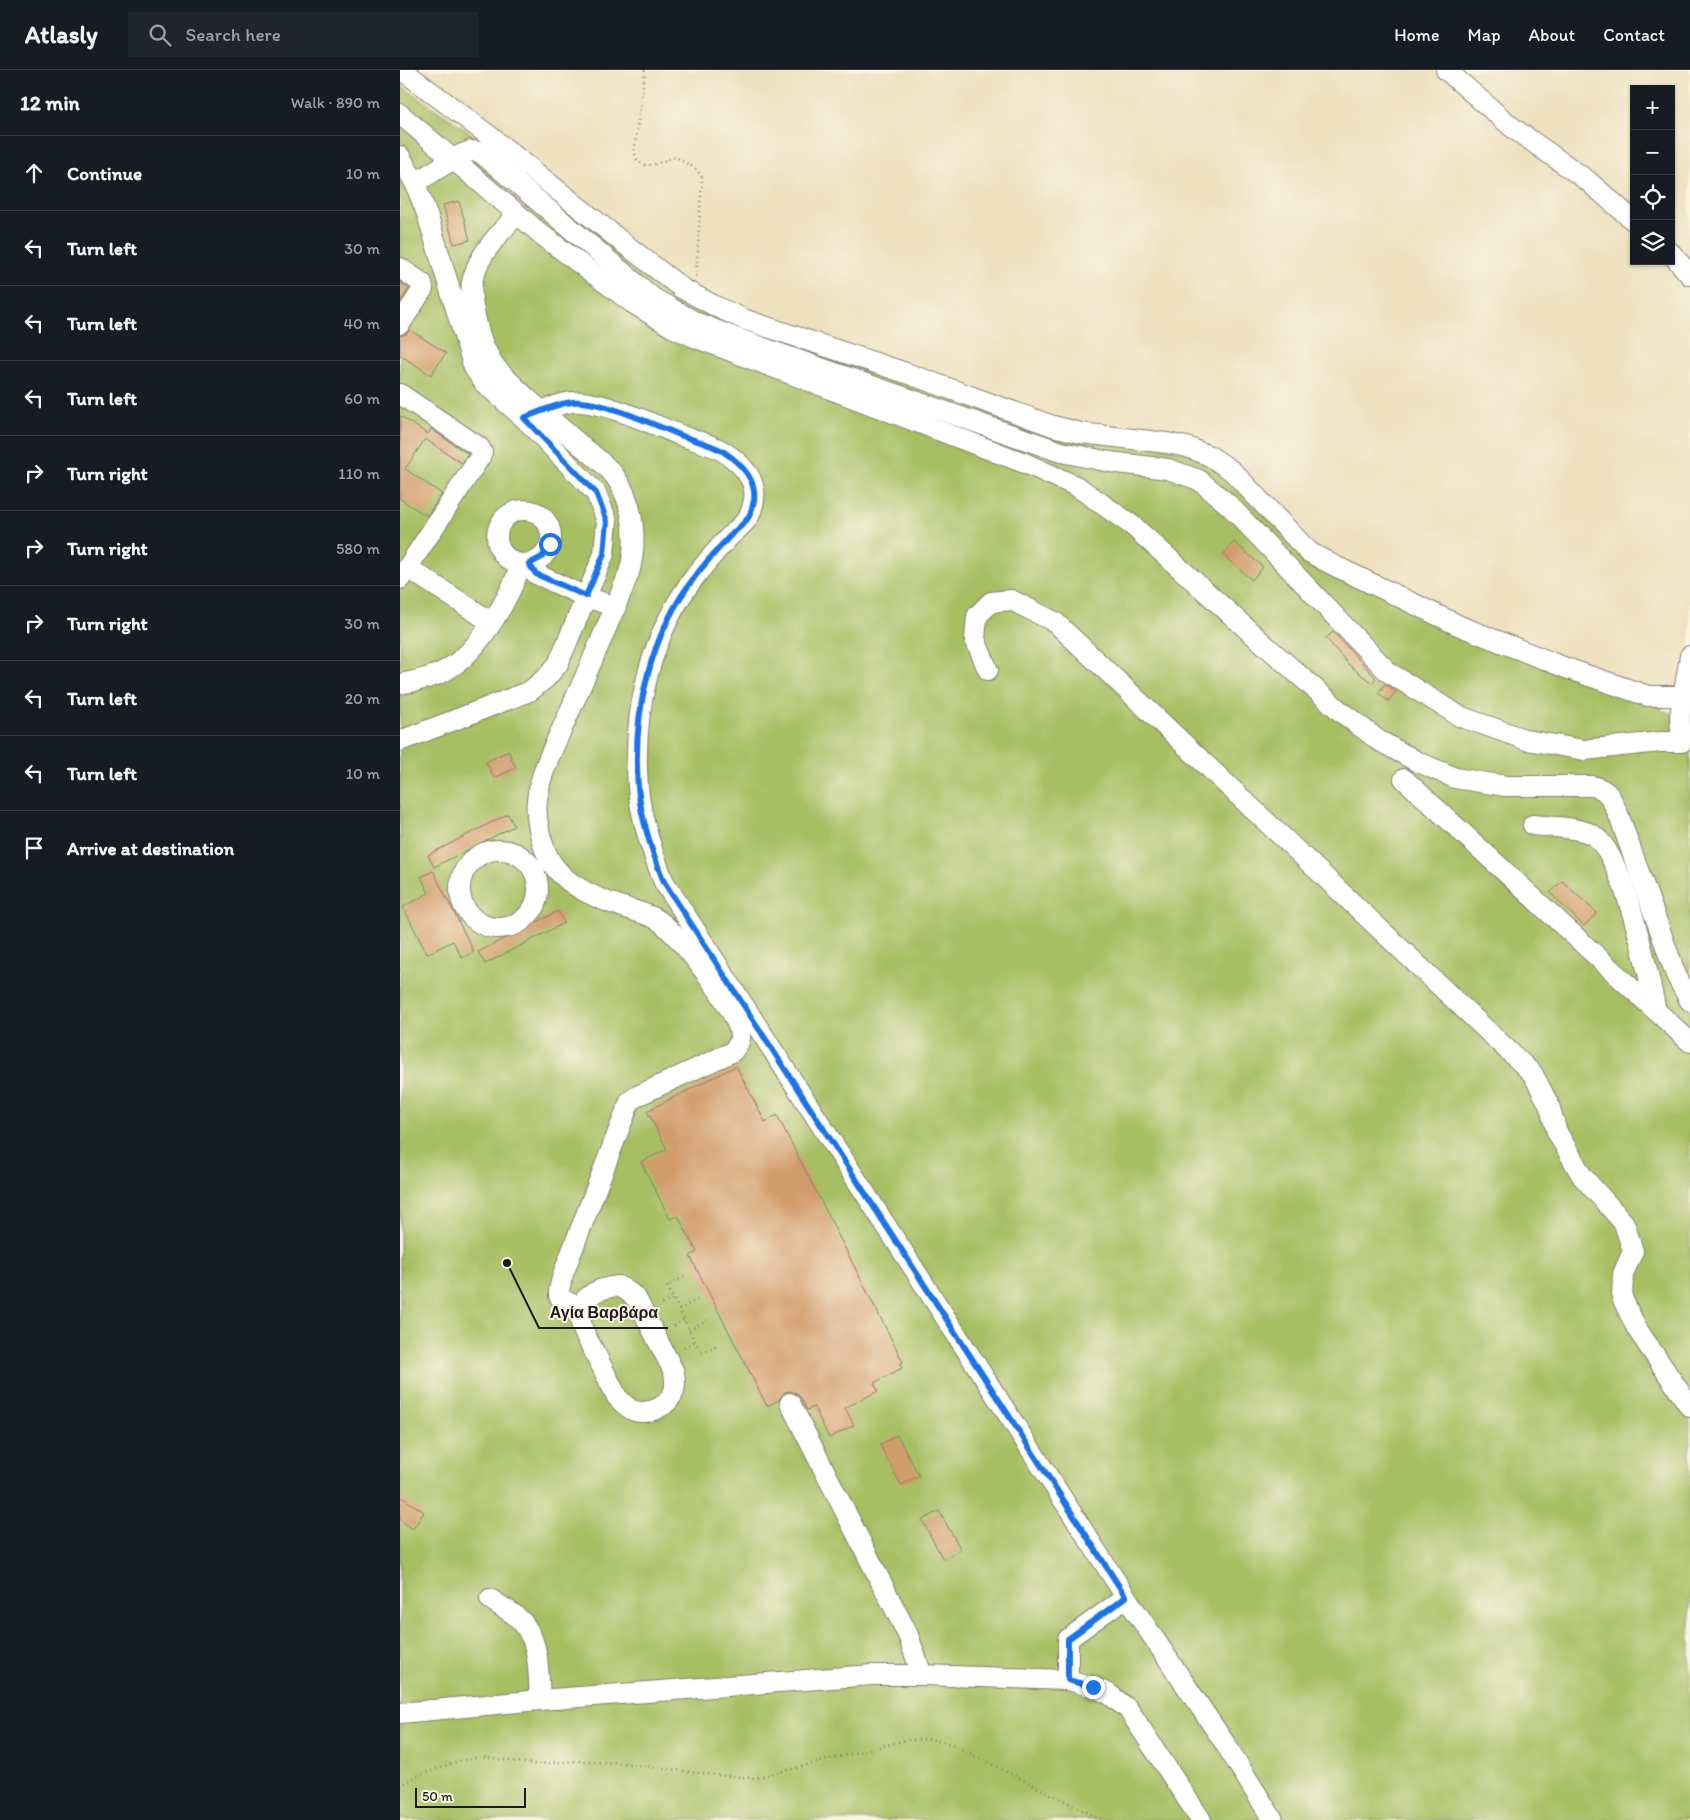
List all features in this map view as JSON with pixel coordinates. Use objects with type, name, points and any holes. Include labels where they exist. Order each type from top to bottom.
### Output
[{"type":"street","points":[[402,70],[491,137],[683,289],[746,320],[909,374],[1053,426],[1081,432],[1167,443],[1187,447],[1210,456],[1232,471],[1309,552],[1331,564],[1460,626],[1566,668],[1648,696],[1687,695]]},
{"type":"street","points":[[1446,70],[1513,128],[1588,181],[1633,220]]},
{"type":"street","points":[[400,114],[517,214],[631,302],[672,327],[1027,464],[1078,487],[1133,526],[1340,711],[1378,740],[1416,761],[1455,778],[1506,786],[1592,786],[1602,788],[1607,792],[1619,816],[1676,975],[1690,1000]]},
{"type":"street","points":[[415,183],[453,159],[470,151],[480,152],[653,298],[695,322],[751,344],[1062,452],[1110,462],[1168,470],[1199,480],[1230,506],[1388,672],[1459,716],[1527,740],[1584,750],[1660,742],[1686,743],[1680,716],[1687,695],[1690,656]]},
{"type":"street","points":[[400,156],[415,183],[426,214],[474,368],[485,384],[592,454],[614,476],[627,504],[633,523],[634,556],[629,573],[616,607],[557,740],[539,788],[536,808],[542,866],[595,896],[657,919],[668,928],[683,942],[720,994],[737,1024],[741,1036],[738,1045],[732,1052],[630,1101],[563,1274],[559,1290],[559,1296],[563,1300],[581,1308]]},
{"type":"street","points":[[400,741],[530,691],[546,678],[558,664],[604,554],[607,521],[596,493],[532,415],[495,366],[477,330],[471,289],[473,275],[491,243],[517,214]]},
{"type":"street","points":[[1675,258],[1690,275]]},
{"type":"street","points":[[400,268],[422,283],[424,289],[400,324]]},
{"type":"street","points":[[400,394],[479,446],[482,452],[404,574],[491,622]]},
{"type":"street","points":[[532,415],[547,408],[580,402],[612,409],[723,451],[744,469],[753,482],[754,502],[748,518],[711,556],[685,588],[669,617],[654,654],[647,678],[639,719],[638,788],[652,851],[664,882],[1126,1597],[1226,1745],[1273,1820]]},
{"type":"street","points":[[400,684],[432,676],[450,668],[467,655],[491,622],[525,564],[536,574],[616,607]]},
{"type":"street","points":[[988,670],[975,639],[977,616],[991,602],[1011,600],[1055,622],[1533,1074],[1549,1105],[1557,1132],[1582,1176],[1624,1223],[1633,1251],[1623,1274],[1622,1298],[1637,1329],[1690,1407]]},
{"type":"street","points":[[1404,779],[1690,1042]]},
{"type":"street","points":[[1533,825],[1567,828],[1593,835],[1604,846],[1628,897],[1656,1011]]},
{"type":"street","points":[[618,1286],[636,1298],[674,1372],[674,1391],[669,1400],[660,1408],[647,1412],[635,1411],[626,1406],[617,1396],[581,1325],[581,1308],[588,1296],[605,1287],[618,1286]]},
{"type":"street","points":[[790,1403],[908,1635],[922,1675]]},
{"type":"street","points":[[1068,1680],[1068,1639],[1126,1597]]},
{"type":"street","points":[[490,1599],[517,1617],[531,1633],[537,1655],[540,1700]]},
{"type":"street","points":[[400,1713],[540,1700],[872,1675],[1068,1680],[1109,1694],[1128,1709],[1201,1820]]},
{"type":"path","points":[[645,70],[634,151],[636,160],[642,165],[651,165],[676,158],[696,168],[702,177],[693,294]]},
{"type":"path","points":[[684,1277],[667,1286],[701,1353],[719,1344]]},
{"type":"path","points":[[662,1304],[673,1298]]},
{"type":"path","points":[[679,1310],[697,1300]]},
{"type":"path","points":[[674,1326],[684,1320]]},
{"type":"path","points":[[689,1330],[707,1320]]},
{"type":"path","points":[[684,1347],[695,1341]]},
{"type":"path","points":[[400,1786],[416,1776],[459,1761],[481,1757],[534,1764],[580,1761],[622,1763],[715,1775],[756,1778],[906,1740],[930,1738],[952,1744],[1102,1820]]},
{"type":"green space","points":[[400,85],[483,142],[673,290],[911,381],[1185,452],[1217,468],[1309,560],[1661,706],[1662,711],[1680,716],[1690,716],[1690,1820],[400,1820]]},
{"type":"building","points":[[459,201],[470,240],[454,244],[443,205]]},
{"type":"building","points":[[400,282],[409,289],[400,302]]},
{"type":"building","points":[[410,330],[446,353],[431,375],[400,355],[400,336]]},
{"type":"building","points":[[400,416],[428,434],[431,429],[468,454],[462,463],[425,439],[405,469],[442,494],[427,516],[400,499]]},
{"type":"building","points":[[1234,542],[1263,567],[1252,580],[1223,555]]},
{"type":"building","points":[[1333,632],[1376,678],[1372,683],[1349,665],[1326,638]]},
{"type":"building","points":[[1385,684],[1396,692],[1388,701],[1378,693]]},
{"type":"building","points":[[508,751],[516,768],[494,778],[486,762]]},
{"type":"building","points":[[508,814],[514,826],[434,867],[428,855]]},
{"type":"building","points":[[433,871],[474,952],[462,958],[453,941],[427,954],[403,907],[429,893],[421,877]]},
{"type":"building","points":[[1562,881],[1597,913],[1584,926],[1550,893]]},
{"type":"building","points":[[558,911],[564,923],[485,964],[478,952]]},
{"type":"building","points":[[736,1066],[765,1122],[777,1115],[903,1362],[900,1364],[902,1368],[874,1383],[878,1391],[845,1408],[854,1425],[829,1438],[814,1407],[807,1410],[796,1393],[785,1392],[779,1400],[767,1406],[690,1256],[697,1252],[678,1216],[670,1219],[641,1162],[667,1149],[647,1111]]},
{"type":"building","points":[[897,1435],[919,1476],[901,1485],[880,1445]]},
{"type":"building","points":[[400,1496],[424,1512],[413,1529],[400,1520]]},
{"type":"building","points":[[939,1511],[961,1550],[943,1559],[922,1520]]},
{"type":"place","name":"Αγία Βαρβάρα","points":[[507,1263]]},
{"type":"route","points":[[550,544],[542,557],[529,564],[536,574],[586,596],[604,554],[607,521],[596,493],[524,418],[547,408],[580,402],[612,409],[723,451],[744,469],[753,482],[754,502],[748,518],[711,556],[685,588],[669,617],[654,654],[647,678],[639,719],[638,788],[642,813],[652,851],[664,882],[1126,1597],[1068,1639],[1068,1680],[1093,1687]]}]
